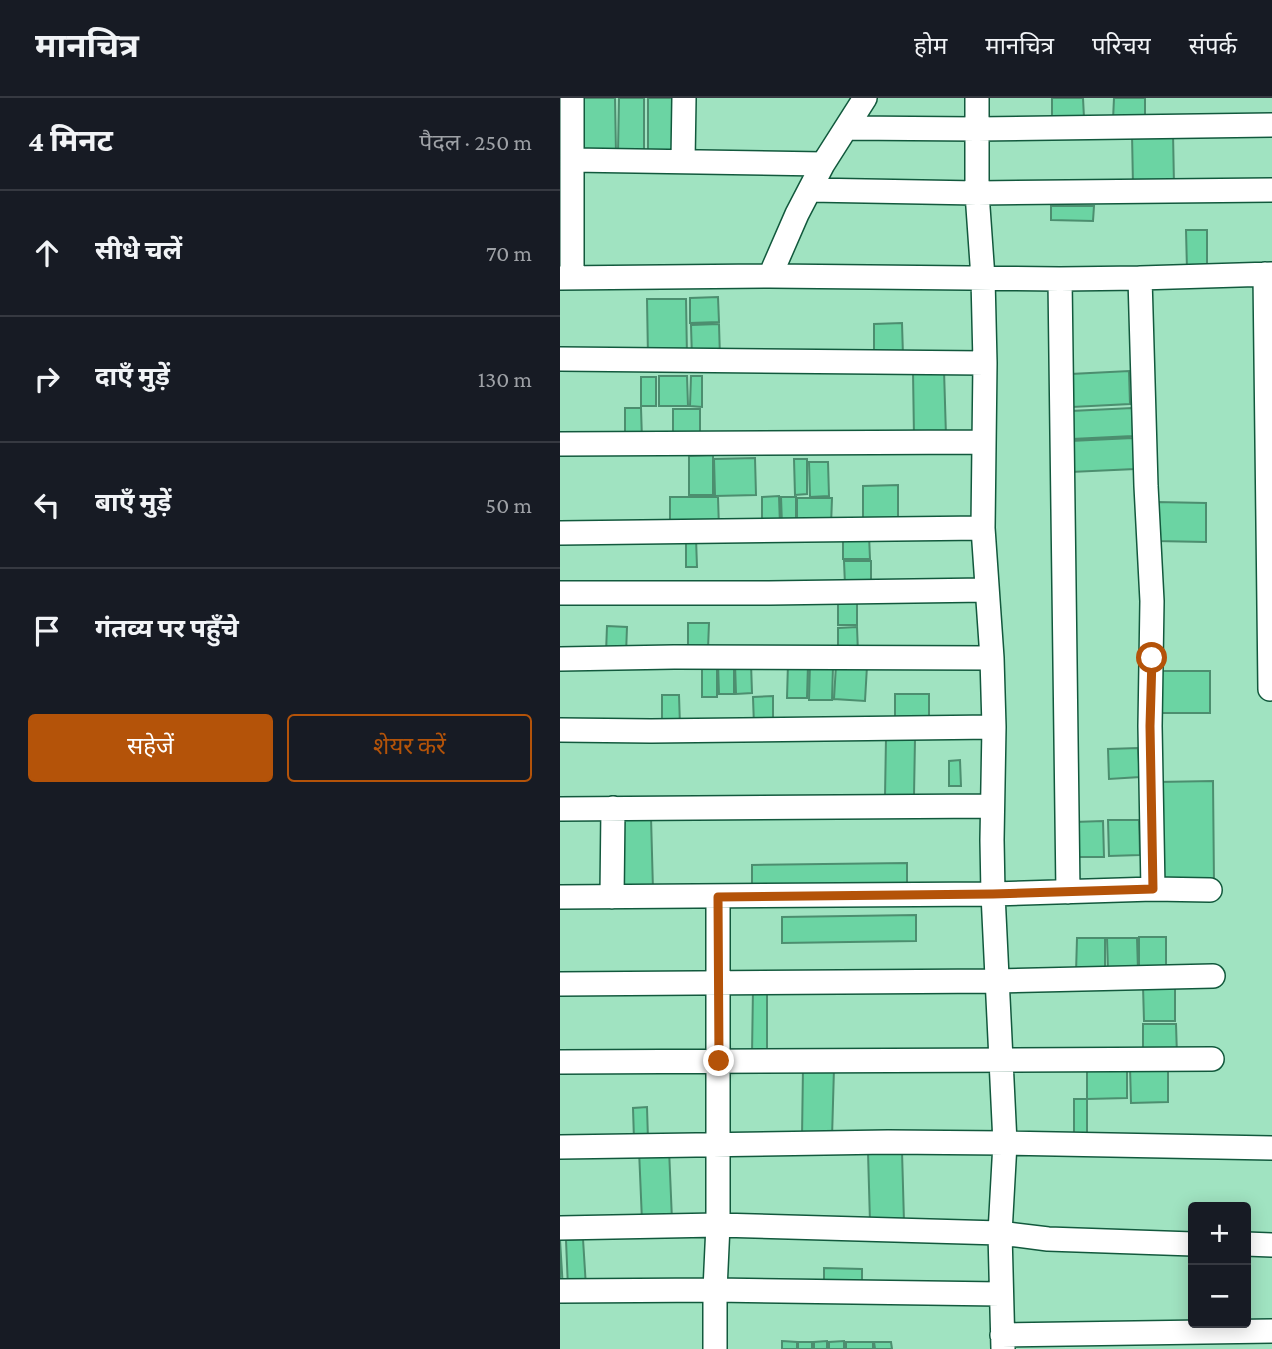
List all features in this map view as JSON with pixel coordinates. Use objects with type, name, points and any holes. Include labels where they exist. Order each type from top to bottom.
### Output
[{"type":"street","points":[[572,98],[566,278],[769,276],[1060,279],[1269,274],[1270,689]]},
{"type":"street","points":[[682,161],[684,98]]},
{"type":"street","points":[[769,276],[823,164],[865,98]]},
{"type":"street","points":[[976,98],[977,193],[985,363],[983,528],[992,658],[993,894],[1004,1143],[1000,1233],[1002,1342],[1272,1331]]},
{"type":"street","points":[[846,128],[1272,125]]},
{"type":"street","points":[[572,160],[823,164]]},
{"type":"street","points":[[810,190],[977,193],[1272,190]]},
{"type":"street","points":[[1140,278],[1152,601],[1150,726],[1153,889]]},
{"type":"street","points":[[1060,279],[1068,892]]},
{"type":"street","points":[[560,359],[985,363]]},
{"type":"street","points":[[560,444],[984,442]]},
{"type":"street","points":[[560,533],[983,528]]},
{"type":"street","points":[[560,593],[986,590]]},
{"type":"street","points":[[560,659],[992,658]]},
{"type":"street","points":[[560,730],[994,727]]},
{"type":"street","points":[[560,809],[992,806]]},
{"type":"street","points":[[612,897],[613,808]]},
{"type":"street","points":[[560,897],[1210,890]]},
{"type":"street","points":[[715,1349],[718,1225],[718,897]]},
{"type":"street","points":[[560,984],[997,982],[1213,976]]},
{"type":"street","points":[[560,1062],[1212,1059]]},
{"type":"street","points":[[560,1147],[1004,1143],[1272,1148]]},
{"type":"street","points":[[560,1228],[718,1225],[1000,1233],[1048,1239],[1188,1244]]},
{"type":"street","points":[[1251,1244],[1272,1245]]},
{"type":"street","points":[[560,1292],[715,1290],[1000,1294]]},
{"type":"building","points":[[577,98],[615,98],[616,154],[577,155]]},
{"type":"building","points":[[619,98],[644,98],[644,154],[618,153]]},
{"type":"building","points":[[648,98],[678,98],[679,154],[648,154]]},
{"type":"building","points":[[1052,98],[1083,98],[1084,118],[1052,118]]},
{"type":"building","points":[[1114,98],[1145,98],[1145,119],[1113,120]]},
{"type":"building","points":[[1173,133],[1174,185],[1133,186],[1132,134]]},
{"type":"building","points":[[1051,206],[1094,206],[1093,221],[1051,220]]},
{"type":"building","points":[[1186,230],[1207,230],[1207,270],[1187,270]]},
{"type":"building","points":[[718,297],[719,322],[690,323],[690,298]]},
{"type":"building","points":[[647,299],[686,299],[687,357],[648,357]]},
{"type":"building","points":[[902,323],[903,356],[874,356],[874,324]]},
{"type":"building","points":[[719,324],[720,358],[692,359],[691,325]]},
{"type":"building","points":[[944,370],[946,436],[914,437],[913,371]]},
{"type":"building","points":[[1129,371],[1130,404],[1072,407],[1071,374]]},
{"type":"building","points":[[659,376],[687,376],[688,406],[659,406]]},
{"type":"building","points":[[691,376],[702,376],[702,407],[690,406]]},
{"type":"building","points":[[641,377],[656,377],[656,406],[641,406]]},
{"type":"building","points":[[625,408],[641,408],[642,440],[625,440]]},
{"type":"building","points":[[1132,408],[1133,436],[1072,439],[1071,411]]},
{"type":"building","points":[[673,409],[700,409],[700,441],[673,442]]},
{"type":"building","points":[[1133,438],[1135,469],[1071,472],[1070,441]]},
{"type":"building","points":[[713,455],[713,495],[689,495],[689,456]]},
{"type":"building","points":[[755,458],[756,495],[715,496],[714,459]]},
{"type":"building","points":[[794,459],[807,459],[807,494],[795,495]]},
{"type":"building","points":[[809,462],[828,462],[829,496],[810,497]]},
{"type":"building","points":[[898,485],[898,522],[863,522],[863,486]]},
{"type":"building","points":[[779,496],[780,525],[762,526],[762,497]]},
{"type":"building","points":[[670,497],[718,497],[719,528],[670,528]]},
{"type":"building","points":[[781,497],[796,497],[796,525],[782,525]]},
{"type":"building","points":[[797,498],[832,498],[831,526],[797,526]]},
{"type":"building","points":[[1156,502],[1206,503],[1206,542],[1156,541]]},
{"type":"building","points":[[843,535],[869,535],[870,559],[843,559]]},
{"type":"building","points":[[686,538],[696,538],[697,567],[686,567]]},
{"type":"building","points":[[844,561],[871,561],[871,584],[845,585]]},
{"type":"building","points":[[838,601],[857,601],[857,625],[838,625]]},
{"type":"building","points":[[688,623],[709,623],[708,649],[688,649]]},
{"type":"building","points":[[607,626],[627,627],[626,654],[606,653]]},
{"type":"building","points":[[857,627],[858,653],[838,653],[838,628]]},
{"type":"building","points":[[751,663],[752,693],[736,694],[735,664]]},
{"type":"building","points":[[788,663],[808,664],[807,698],[787,698]]},
{"type":"building","points":[[717,664],[717,697],[702,697],[702,665]]},
{"type":"building","points":[[718,664],[734,664],[734,694],[719,694]]},
{"type":"building","points":[[810,665],[833,666],[832,700],[809,700]]},
{"type":"building","points":[[836,665],[867,666],[865,701],[834,699]]},
{"type":"building","points":[[1156,671],[1210,671],[1210,713],[1156,713]]},
{"type":"building","points":[[895,694],[929,694],[929,725],[895,725]]},
{"type":"building","points":[[662,695],[679,695],[680,726],[662,726]]},
{"type":"building","points":[[773,696],[773,725],[754,726],[753,697]]},
{"type":"building","points":[[886,738],[915,738],[914,796],[885,797]]},
{"type":"building","points":[[1138,748],[1140,777],[1109,779],[1108,749]]},
{"type":"building","points":[[960,760],[961,786],[949,786],[949,761]]},
{"type":"building","points":[[1213,781],[1214,884],[1159,885],[1157,782]]},
{"type":"building","points":[[651,817],[653,890],[623,891],[622,818]]},
{"type":"building","points":[[1108,820],[1139,820],[1140,855],[1109,856]]},
{"type":"building","points":[[1103,821],[1104,857],[1075,857],[1074,822]]},
{"type":"building","points":[[907,863],[907,890],[752,891],[752,865]]},
{"type":"building","points":[[916,915],[916,941],[782,943],[782,917]]},
{"type":"building","points":[[1139,937],[1166,937],[1166,971],[1139,972]]},
{"type":"building","points":[[1077,938],[1105,938],[1105,973],[1076,973]]},
{"type":"building","points":[[1107,938],[1137,938],[1138,970],[1108,971]]},
{"type":"building","points":[[1143,986],[1175,986],[1175,1021],[1144,1021]]},
{"type":"building","points":[[753,988],[767,988],[767,1055],[752,1055]]},
{"type":"building","points":[[1143,1024],[1176,1024],[1177,1056],[1143,1056]]},
{"type":"building","points":[[803,1067],[834,1068],[832,1138],[802,1138]]},
{"type":"building","points":[[1130,1067],[1168,1067],[1168,1102],[1131,1103]]},
{"type":"building","points":[[1127,1068],[1127,1098],[1087,1099],[1087,1069]]},
{"type":"building","points":[[1074,1099],[1087,1099],[1087,1143],[1074,1143]]},
{"type":"building","points":[[647,1107],[648,1140],[634,1140],[633,1108]]},
{"type":"building","points":[[669,1149],[672,1220],[642,1221],[639,1150]]},
{"type":"building","points":[[902,1151],[904,1222],[870,1222],[868,1152]]},
{"type":"building","points":[[583,1239],[586,1287],[568,1288],[566,1240]]},
{"type":"building","points":[[560,1240],[563,1289],[560,1289]]},
{"type":"building","points":[[824,1268],[862,1269],[862,1284],[824,1284]]},
{"type":"building","points":[[782,1341],[797,1342],[797,1349],[782,1349]]},
{"type":"building","points":[[827,1341],[827,1349],[814,1349],[814,1342]]},
{"type":"building","points":[[844,1341],[844,1349],[829,1349],[829,1342]]},
{"type":"building","points":[[798,1342],[812,1342],[812,1349],[798,1349]]},
{"type":"building","points":[[846,1342],[873,1342],[873,1349],[846,1349]]},
{"type":"building","points":[[874,1342],[891,1342],[892,1349],[875,1349]]},
{"type":"route","points":[[719,1061],[718,897],[1153,889],[1150,726],[1152,658]]}]
